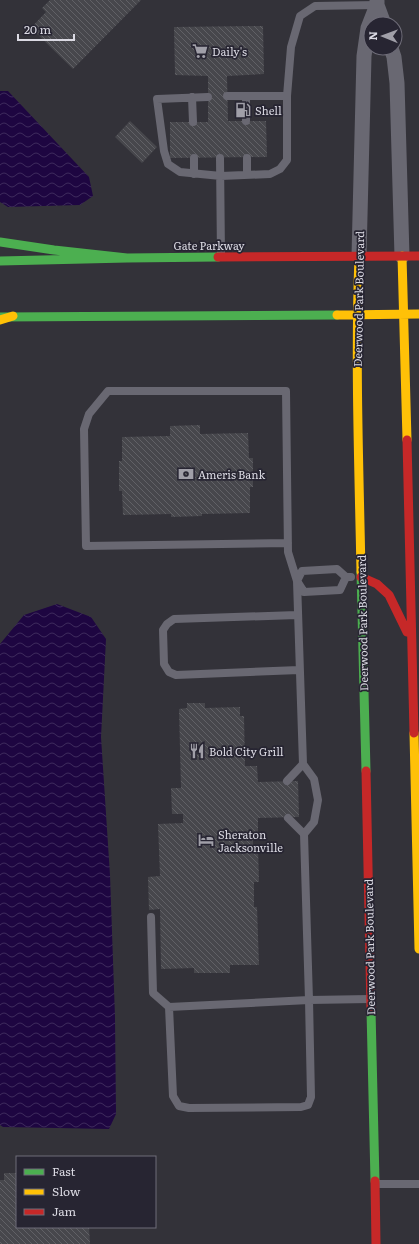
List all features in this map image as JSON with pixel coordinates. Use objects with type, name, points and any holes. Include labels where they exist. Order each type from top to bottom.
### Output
[{"type":"main road","points":[[0,242],[126,258]]},
{"type":"main road","name":"Deerwood Park Boulevard","points":[[359,256],[357,372],[376,1244]]},
{"type":"main road","points":[[402,256],[419,949]]},
{"type":"main road","name":"Gate Parkway","points":[[0,261],[126,258],[419,256]]},
{"type":"main road","points":[[0,316],[419,314]]},
{"type":"main road","points":[[0,320],[13,316]]},
{"type":"main road","points":[[361,577],[377,584],[388,595],[411,638]]},
{"type":"street","points":[[377,2],[381,16]]},
{"type":"street","name":"Deerwood Park Boulevard","points":[[359,256],[364,56],[368,28],[377,2]]},
{"type":"street","points":[[392,56],[397,83],[402,256]]},
{"type":"lane","points":[[208,97],[156,99],[164,151],[168,164],[180,172],[221,176],[270,174],[280,169],[287,160],[287,96],[291,47],[300,16],[315,6],[377,2]]},
{"type":"lane","points":[[227,96],[287,96]]},
{"type":"lane","points":[[246,96],[246,121]]},
{"type":"lane","points":[[192,98],[193,122]]},
{"type":"lane","points":[[194,158],[194,174]]},
{"type":"lane","points":[[220,158],[221,257]]},
{"type":"lane","points":[[247,158],[247,175]]},
{"type":"lane","points":[[288,543],[86,546],[84,429],[88,414],[108,391],[286,391],[288,543],[288,552],[297,581],[304,592],[332,591],[340,590],[346,577]]},
{"type":"lane","points":[[169,1007],[173,1096],[179,1106],[189,1108],[301,1107],[308,1105],[311,1097],[304,834],[314,822],[318,800],[314,779],[303,764],[297,581],[302,571],[337,569],[346,577],[361,577]]},
{"type":"lane","points":[[297,615],[174,619],[167,624],[163,630],[164,664],[169,672],[176,675],[299,670]]},
{"type":"lane","points":[[287,781],[303,764]]},
{"type":"lane","points":[[288,818],[304,834]]},
{"type":"lane","points":[[151,917],[153,993],[169,1007],[309,1000],[370,999]]},
{"type":"lane","points":[[374,1184],[419,1184]]},
{"type":"water","points":[[0,91],[8,91],[89,177],[93,196],[80,205],[8,207],[0,202]]},
{"type":"water","points":[[57,604],[91,617],[106,639],[101,737],[110,875],[115,1017],[116,1114],[109,1129],[3,1127],[0,1125],[0,644],[24,615]]},
{"type":"building","points":[[50,0],[141,0],[73,69],[31,28],[46,12],[42,8]]},
{"type":"building","points":[[263,26],[264,74],[227,76],[228,121],[266,121],[267,157],[170,158],[170,122],[208,122],[208,76],[175,75],[174,27]]},
{"type":"building","points":[[130,121],[157,147],[142,163],[115,137]]},
{"type":"building","name":"Ameris Bank","points":[[200,425],[200,434],[248,433],[249,458],[253,458],[253,487],[250,487],[250,513],[202,514],[202,516],[171,517],[171,514],[123,515],[122,491],[119,491],[119,461],[122,461],[122,437],[170,436],[170,426]]},
{"type":"building","name":"Sheraton Jacksonville","points":[[187,703],[205,703],[205,708],[240,707],[240,716],[244,716],[245,766],[257,766],[258,782],[298,781],[299,817],[258,818],[258,833],[253,833],[253,847],[258,847],[259,882],[254,882],[254,907],[257,907],[259,965],[230,965],[230,973],[194,973],[194,968],[161,969],[160,909],[149,910],[148,877],[160,876],[158,824],[183,823],[183,814],[172,814],[171,788],[181,788],[179,709],[187,708]]},
{"type":"building","points":[[4,1173],[16,1173],[16,1228],[89,1228],[90,1244],[0,1244],[0,1180],[4,1180]]},
{"type":"traffic: fast","points":[[0,242],[127,258]]},
{"type":"traffic: fast","points":[[0,261],[218,257]]},
{"type":"traffic: fast","points":[[0,317],[337,315]]},
{"type":"traffic: fast","points":[[361,572],[366,771]]},
{"type":"traffic: fast","points":[[371,1010],[375,1181]]},
{"type":"traffic: slow","points":[[359,256],[357,374],[361,572]]},
{"type":"traffic: slow","points":[[402,256],[407,440]]},
{"type":"traffic: slow","points":[[337,315],[419,314]]},
{"type":"traffic: slow","points":[[0,320],[13,316]]},
{"type":"traffic: slow","points":[[414,733],[419,949]]},
{"type":"traffic: jam","points":[[218,257],[419,256]]},
{"type":"traffic: jam","points":[[407,440],[414,733]]},
{"type":"traffic: jam","points":[[361,577],[377,584],[389,595],[407,632]]},
{"type":"traffic: jam","points":[[366,771],[371,1010]]},
{"type":"traffic: jam","points":[[375,1181],[376,1244]]},
{"type":"place","name":"Daily's","points":[[200,51]]},
{"type":"place","name":"Shell","points":[[243,110]]},
{"type":"place","name":"Ameris Bank","points":[[186,474]]},
{"type":"place","name":"Bold City Grill","points":[[197,751]]},
{"type":"place","name":"Sheraton Jacksonville","points":[[206,840]]}]
